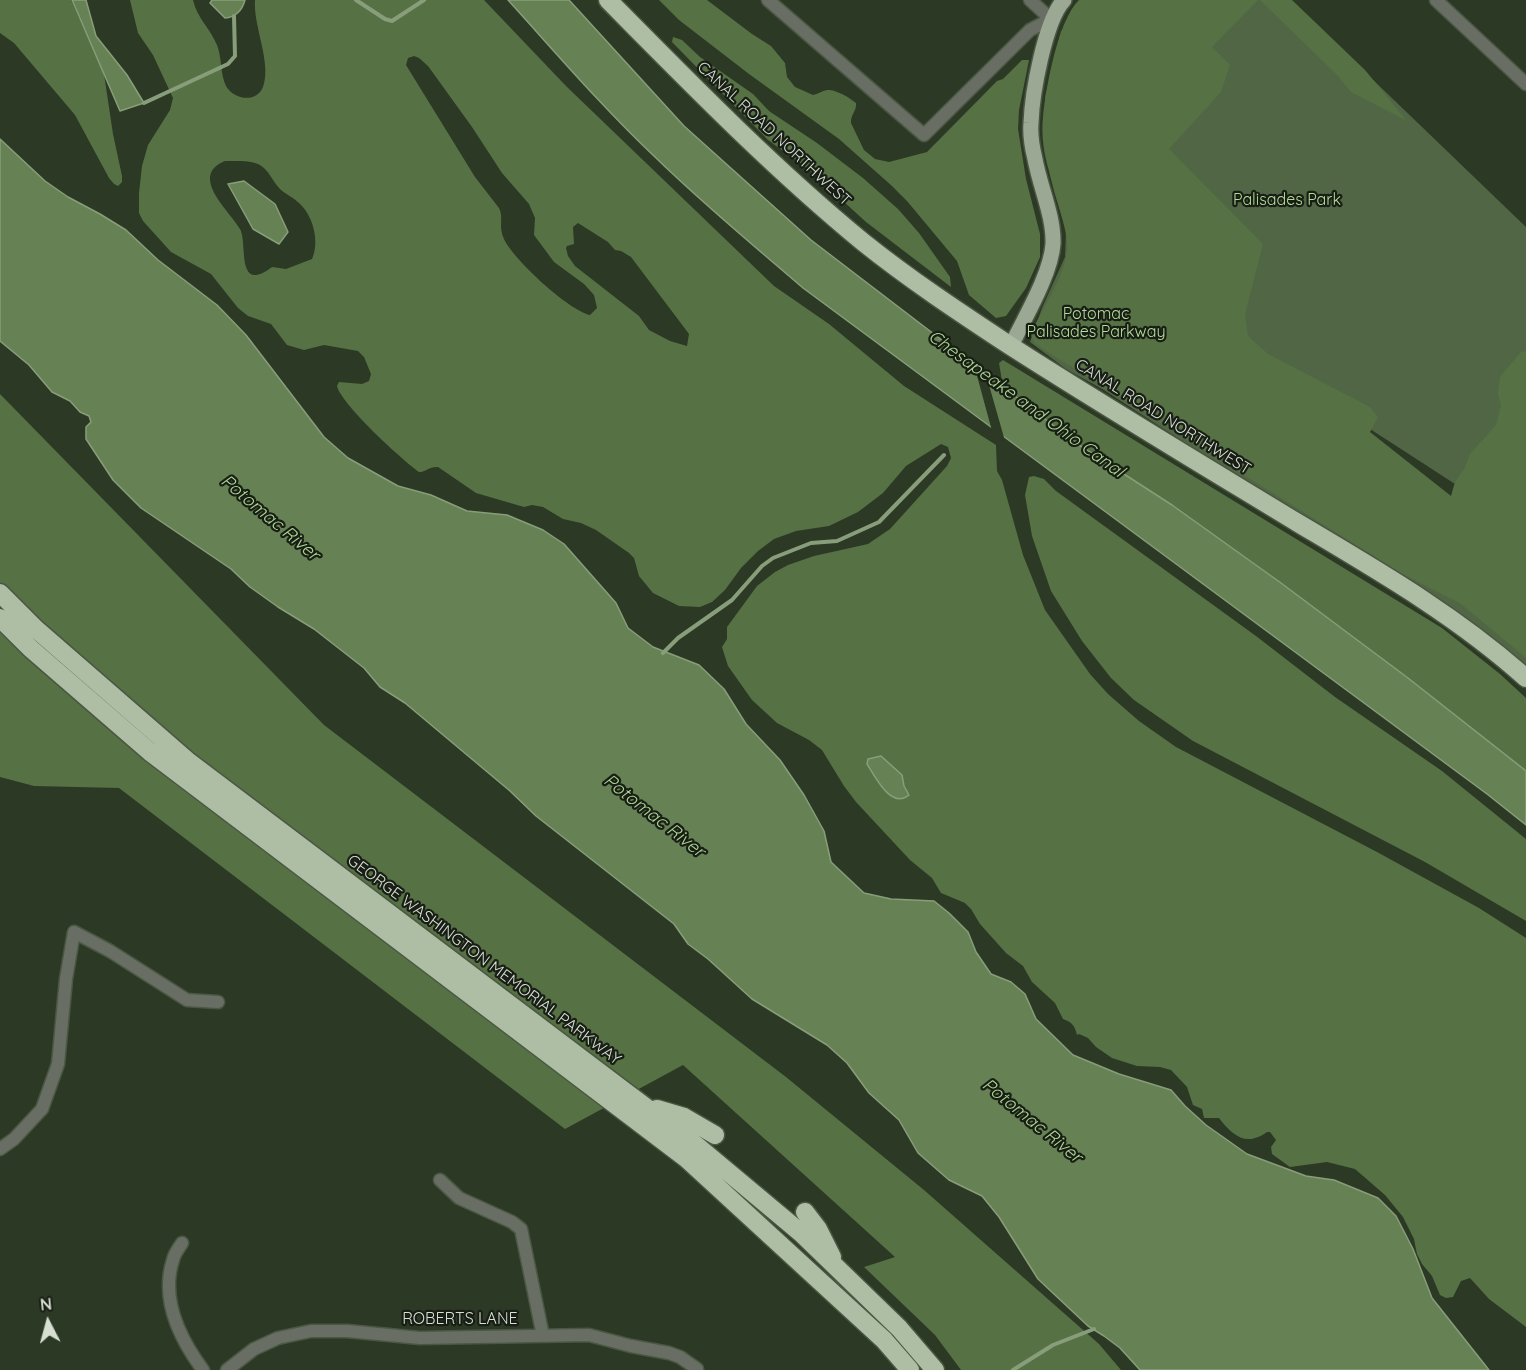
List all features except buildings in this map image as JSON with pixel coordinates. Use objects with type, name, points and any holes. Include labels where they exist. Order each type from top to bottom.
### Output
[{"type":"highway","name":"CANAL ROAD NORTHWEST","points":[[609,0],[723,114],[827,211],[920,286],[1135,425],[1419,597],[1487,644],[1526,678]]},
{"type":"highway","name":"GEORGE WASHINGTON MEMORIAL PARKWAY","points":[[0,593],[36,629],[189,762],[697,1146],[801,1233],[899,1328],[935,1370]]},
{"type":"highway","points":[[0,618],[30,648],[150,753],[687,1159],[884,1340],[910,1370]]},
{"type":"highway","points":[[645,1106],[684,1117],[715,1135]]},
{"type":"highway","points":[[805,1212],[818,1229],[838,1270]]},
{"type":"main road","points":[[1011,346],[1047,269],[1053,245],[1050,219],[1035,160],[1031,126],[1043,49],[1052,19],[1064,0]]},
{"type":"street","points":[[768,0],[924,135],[1030,30],[1052,19],[1030,0]]},
{"type":"street","points":[[1436,0],[1526,84]]},
{"type":"street","points":[[0,1149],[14,1139],[42,1109],[58,1064],[66,978],[74,932],[110,951],[188,1000],[218,1002]]},
{"type":"street","points":[[440,1180],[459,1198],[512,1222],[521,1229],[543,1336]]},
{"type":"street","points":[[182,1243],[173,1260],[170,1280],[172,1314],[187,1348],[203,1370]]},
{"type":"street","name":"ROBERTS LANE","points":[[227,1370],[254,1349],[278,1338],[311,1331],[347,1331],[420,1338],[589,1335],[669,1353],[680,1357],[697,1369]]},
{"type":"green space","points":[[0,0],[71,0],[104,74],[122,176],[122,182],[118,186],[109,178],[75,115],[14,43],[0,33]]},
{"type":"green space","points":[[130,0],[193,0],[197,12],[217,45],[226,86],[239,97],[250,98],[260,92],[265,77],[255,0],[484,0],[566,86],[774,286],[829,324],[904,386],[996,445],[997,471],[1002,480],[1023,555],[1045,610],[1090,674],[1108,694],[1139,721],[1176,747],[1377,852],[1479,908],[1526,938],[1526,1327],[1489,1299],[1470,1278],[1461,1281],[1453,1297],[1446,1298],[1440,1295],[1432,1276],[1417,1254],[1414,1239],[1403,1217],[1385,1195],[1355,1169],[1327,1162],[1290,1167],[1272,1154],[1271,1147],[1276,1140],[1270,1132],[1253,1139],[1246,1139],[1229,1130],[1219,1118],[1204,1118],[1202,1109],[1193,1105],[1187,1087],[1171,1070],[1137,1066],[1112,1058],[1088,1038],[1077,1035],[1073,1025],[1063,1019],[1055,1003],[1032,982],[1023,966],[1006,953],[980,924],[971,909],[965,903],[941,893],[932,878],[910,860],[856,802],[822,750],[809,740],[777,723],[752,700],[728,666],[722,647],[727,639],[727,627],[757,586],[788,565],[814,556],[868,544],[890,529],[947,466],[951,458],[948,447],[941,444],[906,466],[883,493],[858,512],[829,526],[796,531],[774,539],[741,568],[725,590],[712,602],[700,607],[679,606],[653,593],[639,576],[634,558],[596,530],[581,523],[563,519],[543,507],[532,505],[524,507],[476,493],[438,467],[419,472],[373,431],[341,394],[337,386],[339,382],[362,384],[369,381],[371,374],[364,357],[358,351],[324,345],[304,350],[287,345],[271,324],[248,316],[238,308],[211,274],[171,252],[143,221],[139,213],[142,166],[148,145],[170,110],[173,98],[153,55],[138,33]],"holes":[[[414,56],[428,66],[502,173],[529,204],[535,218],[534,235],[554,262],[584,284],[594,295],[597,308],[590,315],[555,294],[529,271],[509,248],[502,235],[499,208],[475,177],[406,65],[408,58]],[[225,161],[242,161],[262,166],[280,189],[297,201],[308,214],[315,237],[312,259],[286,269],[272,267],[260,274],[253,275],[248,271],[240,229],[221,204],[211,184],[210,175],[215,167]],[[578,223],[608,242],[615,250],[631,257],[689,334],[687,346],[670,341],[649,330],[639,316],[575,266],[566,248],[574,244],[573,227]]]},
{"type":"green space","points":[[659,0],[707,0],[771,46],[785,63],[787,77],[795,87],[813,95],[827,90],[834,91],[856,103],[851,123],[864,150],[875,159],[889,162],[927,152],[997,81],[1003,79],[1022,60],[1029,60],[1019,110],[1018,129],[1026,179],[1040,234],[1040,257],[1026,288],[1006,316],[996,318],[969,295],[957,261],[892,186],[839,139],[679,20]]},
{"type":"green space","name":"Potomac Palisades Parkway","points":[[1079,0],[1258,0],[1212,47],[1230,65],[1221,92],[1169,149],[1263,244],[1245,314],[1248,336],[1268,354],[1370,407],[1378,417],[1370,432],[1451,496],[1455,482],[1470,454],[1496,425],[1501,406],[1498,394],[1500,377],[1521,352],[1526,351],[1526,658],[1461,604],[1399,572],[1035,344],[1031,336],[1032,331],[1058,282],[1067,251],[1064,223],[1044,151],[1043,117],[1050,72],[1059,38],[1065,22]]},
{"type":"green space","name":"Palisades Park","points":[[1110,0],[1290,0],[1526,227],[1526,530],[1191,313],[1526,588],[1526,668],[1453,609],[1256,489],[1104,390],[1066,369],[1030,342],[1042,308],[1065,257],[1066,231],[1054,191],[1044,140],[1045,97],[1061,31]]},
{"type":"green space","points":[[1260,0],[1292,0],[1365,70],[1407,121],[1351,92],[1337,75]]},
{"type":"green space","points":[[673,37],[682,40],[700,57],[753,94],[769,111],[817,143],[863,178],[898,209],[919,233],[950,277],[951,287],[866,222],[808,169],[768,140],[672,42]]},
{"type":"green space","points":[[1003,360],[1442,628],[1526,698],[1526,771],[1408,678],[1281,583],[1172,505],[1079,445],[1010,394],[1002,381],[999,363]]},
{"type":"green space","points":[[0,394],[324,725],[786,1077],[924,1190],[1099,1344],[1121,1370],[961,1370],[935,1335],[864,1267],[895,1257],[683,1065],[565,1129],[119,788],[34,786],[0,777]]},
{"type":"green space","points":[[1029,477],[1044,479],[1056,491],[1256,636],[1335,697],[1442,771],[1526,839],[1526,921],[1425,862],[1193,741],[1134,700],[1111,678],[1082,641],[1051,591],[1032,536],[1025,495]]},
{"type":"water","points":[[72,0],[86,0],[96,36],[127,75],[144,103],[120,111]]},
{"type":"water","points":[[212,0],[245,0],[238,13],[225,18],[210,3]]},
{"type":"water","points":[[508,0],[569,0],[684,126],[811,240],[1079,445],[1172,505],[1281,583],[1408,678],[1526,771],[1526,825],[803,288],[709,207],[636,138]]},
{"type":"water","name":"Potomac River","points":[[0,139],[45,181],[126,230],[158,260],[217,305],[246,335],[324,437],[348,458],[398,486],[431,495],[467,511],[507,515],[543,530],[564,544],[616,603],[628,628],[653,647],[699,665],[724,689],[746,724],[780,760],[804,795],[824,831],[831,862],[864,893],[891,899],[934,901],[968,932],[976,952],[991,974],[1011,982],[1025,994],[1036,1019],[1073,1055],[1119,1074],[1171,1090],[1206,1125],[1247,1154],[1306,1176],[1334,1180],[1378,1198],[1396,1216],[1413,1249],[1432,1298],[1489,1370],[1140,1370],[1120,1348],[1088,1326],[1038,1279],[999,1217],[982,1196],[949,1180],[918,1153],[899,1120],[869,1093],[847,1063],[827,1045],[752,999],[688,944],[674,924],[536,816],[510,791],[405,703],[380,687],[364,668],[314,629],[250,587],[231,569],[141,508],[113,480],[86,439],[86,427],[91,422],[89,416],[80,412],[70,401],[52,392],[29,365],[0,341]]},
{"type":"water","points":[[244,181],[275,204],[288,232],[279,244],[253,229],[228,184]]},
{"type":"water","points":[[881,756],[902,775],[909,795],[896,798],[884,790],[867,764],[868,759]]},
{"type":"pier","points":[[973,361],[985,371],[1005,441],[992,431]]},
{"type":"waterway","points":[[356,0],[392,21],[424,0]]},
{"type":"waterway","points":[[144,103],[228,64],[235,56],[234,16]]},
{"type":"waterway","points":[[663,653],[678,638],[732,600],[762,566],[773,558],[811,543],[837,541],[879,522],[944,455]]},
{"type":"waterway","points":[[1013,1370],[1053,1345],[1094,1329]]},
{"type":"water label","name":"Chesapeake and Ohio Canal","points":[[1026,404]]}]
